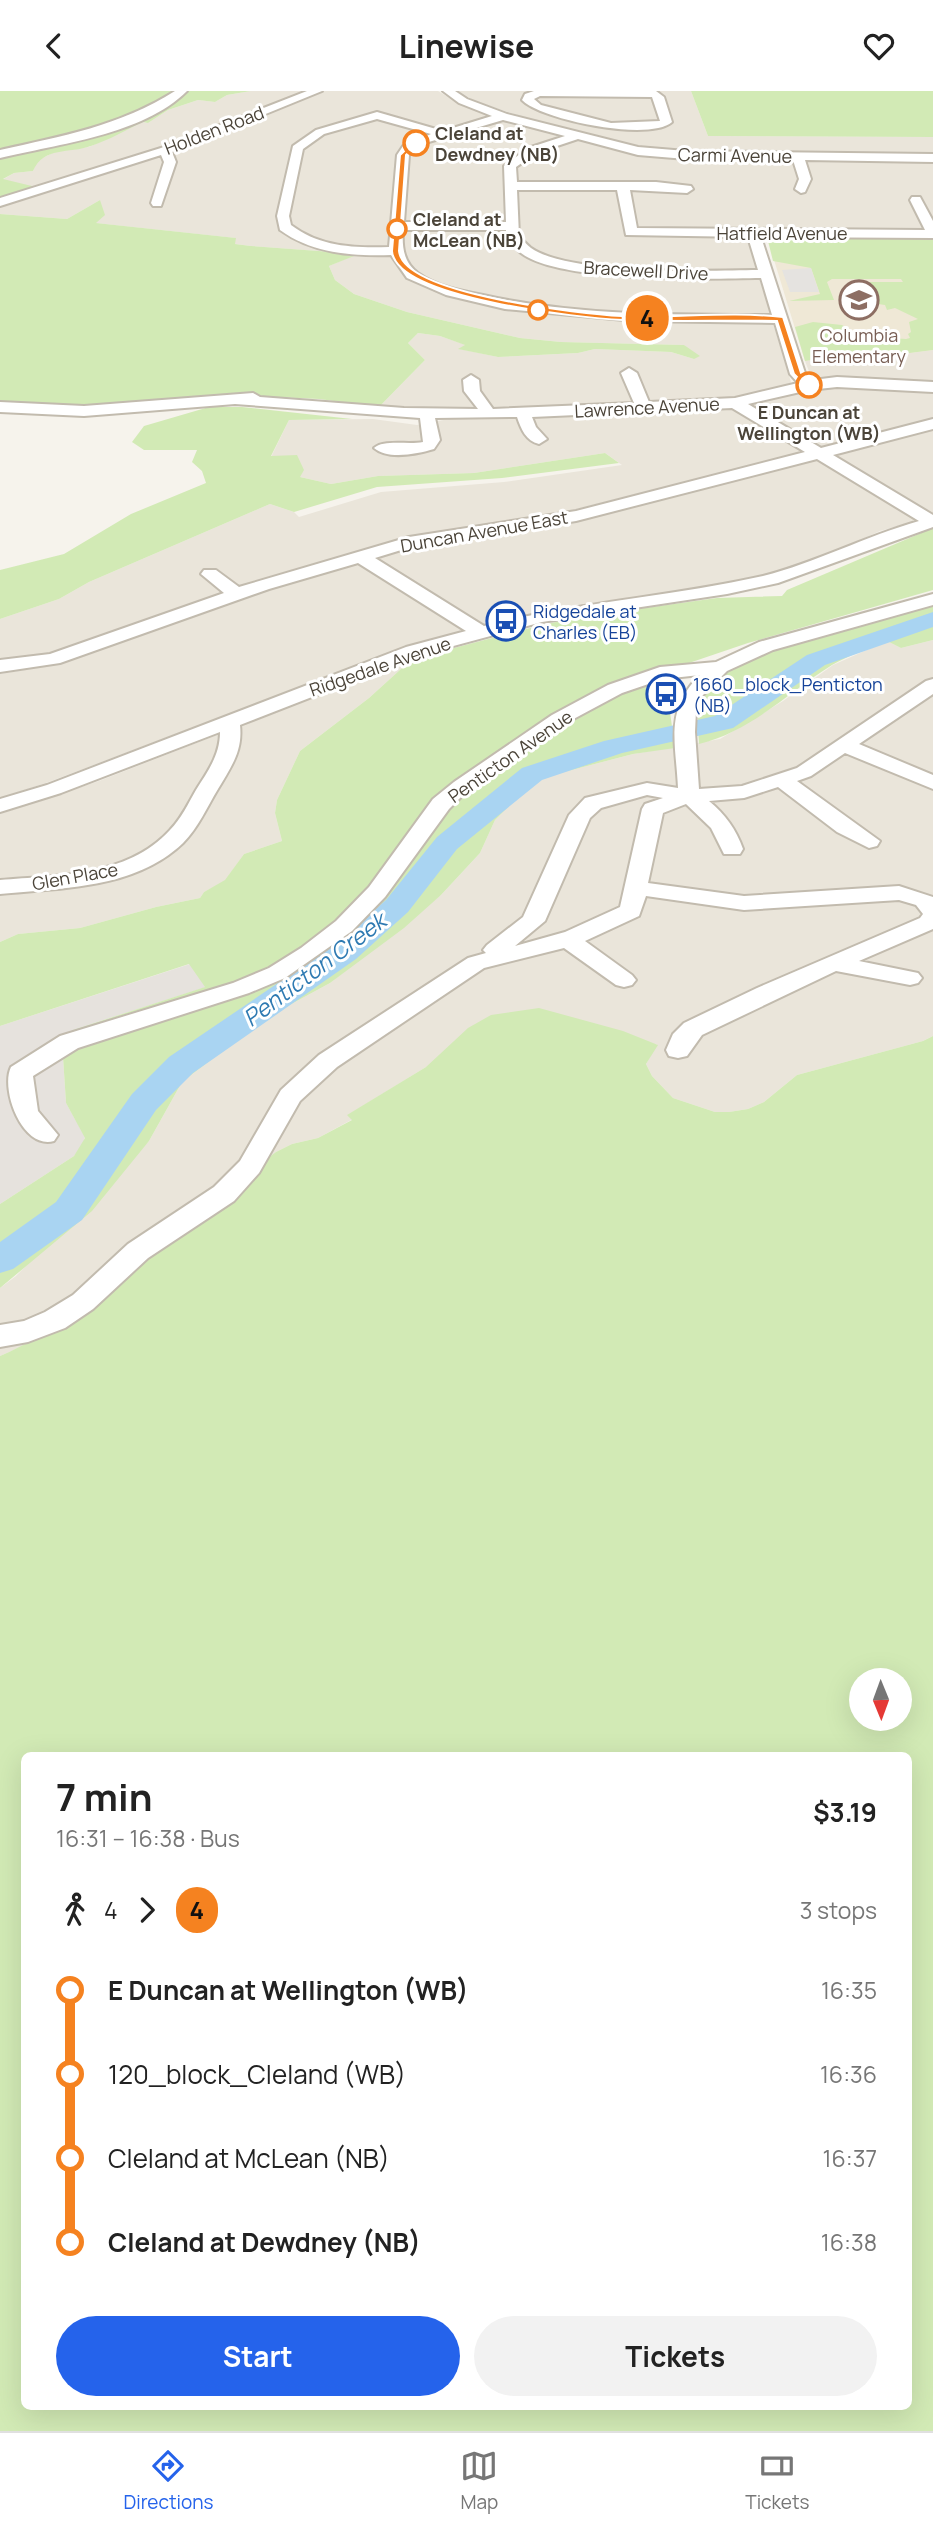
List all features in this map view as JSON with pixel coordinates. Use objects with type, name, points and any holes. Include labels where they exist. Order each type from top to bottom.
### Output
[{"type":"street","points":[[0,154],[113,129],[182,91]]},
{"type":"street","name":"Holden Road","points":[[0,202],[165,150],[317,91]]},
{"type":"street","name":"Carmi Avenue","points":[[448,91],[463,101],[503,116],[652,153],[933,158]]},
{"type":"street","name":"Carmi Avenue","points":[[539,93],[597,102],[655,95],[659,97],[666,122],[659,126],[611,126],[537,107],[528,100],[529,96],[539,93]]},
{"type":"street","name":"Carmi Avenue","points":[[541,126],[575,117],[597,102]]},
{"type":"street","points":[[395,251],[341,250],[300,238],[285,227],[283,216],[297,148],[320,132],[377,115],[443,134]]},
{"type":"street","points":[[503,116],[418,142],[407,148],[403,155],[395,251],[396,259],[411,273],[435,286],[538,310],[623,318],[780,319]]},
{"type":"street","points":[[397,226],[512,226],[510,166],[516,158],[530,151],[576,136]]},
{"type":"street","points":[[157,203],[170,162],[165,150]]},
{"type":"street","points":[[798,156],[805,179],[801,189]]},
{"type":"street","points":[[96,163],[110,168]]},
{"type":"street","points":[[510,186],[687,189]]},
{"type":"street","name":"Hatfield Avenue","points":[[623,186],[631,232],[933,234]]},
{"type":"street","points":[[916,200],[933,234]]},
{"type":"street","name":"Bracewell Drive","points":[[512,226],[515,244],[538,258],[556,263],[605,271],[649,274],[766,274]]},
{"type":"street","points":[[754,233],[797,374],[809,385]]},
{"type":"street","points":[[629,373],[644,408]]},
{"type":"street","points":[[471,380],[472,391],[489,414]]},
{"type":"street","name":"Lawrence Avenue","points":[[0,407],[84,411],[237,400],[427,415],[489,414],[734,403],[809,385],[859,382],[933,387]]},
{"type":"street","points":[[734,403],[933,522]]},
{"type":"street","points":[[523,412],[529,429],[539,439]]},
{"type":"street","points":[[382,448],[407,450],[428,446],[432,440],[427,415]]},
{"type":"street","name":"Duncan Avenue East","points":[[0,666],[53,659],[237,594],[429,538],[576,516],[933,424]]},
{"type":"street","name":"Ridgedale Avenue","points":[[0,806],[54,789],[413,651],[541,617],[727,589],[772,579],[933,522]]},
{"type":"street","points":[[360,556],[482,633]]},
{"type":"street","points":[[210,574],[237,594]]},
{"type":"street","name":"Penticton Avenue","points":[[10,1073],[69,1042],[241,988],[277,973],[309,953],[362,909],[404,858],[441,804],[461,786],[559,719],[615,689],[660,673],[720,667],[766,646],[933,599]]},
{"type":"street","points":[[720,667],[698,686],[688,701],[683,724],[689,796],[717,818],[726,831],[732,849]]},
{"type":"street","points":[[0,1336],[28,1331],[74,1308],[108,1281],[138,1251],[224,1194],[250,1167],[281,1108],[328,1061],[476,963],[533,921],[584,810],[593,803],[647,789],[689,796],[744,792],[783,781],[804,772],[845,746],[931,687]]},
{"type":"street","name":"Glen Place","points":[[0,887],[97,876],[142,861],[161,850],[188,822],[232,748],[229,720]]},
{"type":"street","points":[[845,746],[933,783]]},
{"type":"street","points":[[783,781],[845,827],[869,841]]},
{"type":"street","points":[[476,963],[567,939],[631,911],[653,809],[689,796]]},
{"type":"street","points":[[636,888],[744,903],[899,893],[914,895],[925,901],[933,914],[928,923],[693,1029],[682,1040],[678,1049]]},
{"type":"street","points":[[567,939],[624,980]]},
{"type":"street","points":[[835,964],[910,978]]},
{"type":"street","points":[[10,1073],[25,1113],[45,1135]]},
{"type":"shaded area","points":[[251,91],[438,91],[463,106],[507,121],[610,149],[657,157],[933,161],[933,231],[745,231],[791,382],[788,386],[728,400],[431,412],[379,407],[425,360],[408,343],[418,333],[440,336],[466,345],[460,349],[498,357],[578,353],[595,349],[671,352],[694,359],[684,345],[561,342],[520,338],[407,312],[354,294],[335,280],[329,266],[357,254],[251,246],[235,244],[235,238],[95,223],[100,200],[67,219],[0,214],[0,198],[35,188],[2,180],[14,173],[33,171],[37,161],[58,150],[89,147],[143,122],[148,123],[168,110],[198,100],[215,102],[227,95]]},
{"type":"shaded area","points":[[458,91],[691,91],[708,136],[933,137],[933,155],[639,148],[517,115],[475,101]]},
{"type":"shaded area","name":"Columbia Elementary","points":[[767,237],[933,237],[933,350],[878,357],[852,354],[805,361]]},
{"type":"shaded area","points":[[811,268],[819,292],[790,292],[782,270]]},
{"type":"shaded area","points":[[933,350],[933,383],[859,377],[819,378],[810,374],[805,361],[852,354],[878,357]]},
{"type":"shaded area","points":[[830,386],[933,391],[933,419],[553,515],[395,540],[254,581],[39,657],[0,662],[0,619],[59,599],[89,582],[270,504],[294,512],[299,517],[381,492],[504,482],[622,465],[605,453],[474,473],[378,476],[331,484],[300,477],[271,457],[289,420],[373,419],[417,425],[449,419],[734,408]]},
{"type":"shaded area","points":[[933,429],[933,516],[880,531],[825,556],[763,577],[691,592],[573,605],[403,648],[0,798],[0,674],[54,665],[271,589],[418,545],[530,530],[586,519]]},
{"type":"shaded area","points":[[933,640],[933,1036],[797,1075],[764,1102],[748,1109],[729,1112],[715,1112],[673,1098],[652,1076],[646,1064],[657,1044],[426,1067],[348,1115],[353,1119],[318,1138],[292,1144],[276,1152],[96,1302],[32,1342],[0,1356],[0,1288],[16,1276],[149,1141],[182,1082],[264,1019],[330,983],[441,895],[480,853],[495,820],[520,795],[545,777],[633,754],[720,739],[783,701],[833,665],[887,641],[901,648]]},
{"type":"shaded area","points":[[412,659],[369,698],[300,751],[277,800],[275,813],[282,841],[244,854],[225,881],[204,892],[200,898],[80,928],[18,934],[0,942],[0,814],[99,781]]},
{"type":"shaded area","points":[[190,964],[206,987],[73,1030],[73,1051],[63,1057],[66,1103],[85,1137],[82,1147],[74,1156],[0,1204],[0,1026]]},
{"type":"green space","points":[[0,91],[251,91],[227,95],[215,102],[198,100],[168,110],[148,123],[143,122],[98,144],[50,154],[38,163],[33,171],[14,173],[3,179],[36,187],[0,198]]},
{"type":"green space","points":[[691,91],[933,91],[933,137],[708,136]]},
{"type":"green space","points":[[100,200],[105,215],[96,223],[236,238],[235,244],[251,246],[359,254],[329,266],[335,280],[354,294],[407,312],[520,338],[561,342],[684,345],[700,356],[694,359],[671,352],[595,349],[578,353],[498,357],[458,349],[465,345],[440,336],[418,333],[408,343],[425,360],[379,407],[319,399],[255,396],[72,407],[0,403],[0,214],[67,219]]},
{"type":"green space","name":"Columbia Elementary","points":[[767,237],[933,237],[933,350],[878,357],[852,354],[805,361],[795,327],[813,322],[842,325],[861,336],[906,339],[910,338],[909,322],[918,319],[895,308],[887,310],[885,305],[878,304],[867,282],[903,282],[901,279],[832,279],[827,282],[834,300],[789,301],[820,294],[811,268],[773,261]]},
{"type":"green space","points":[[209,407],[242,407],[352,419],[289,420],[271,456],[297,455],[304,470],[300,477],[331,484],[378,476],[474,473],[605,453],[619,463],[502,478],[377,487],[294,512],[270,504],[89,582],[59,599],[0,619],[0,570],[64,554],[131,514],[206,483],[202,471],[192,462],[197,450],[144,450],[132,442],[144,426]]},
{"type":"green space","points":[[933,528],[933,590],[748,643],[689,663],[668,698],[675,748],[633,754],[545,777],[520,795],[495,820],[480,853],[441,895],[404,928],[330,983],[264,1019],[182,1082],[149,1141],[92,1211],[0,1288],[0,1204],[74,1156],[85,1138],[66,1103],[63,1057],[73,1051],[73,1030],[205,987],[189,964],[0,1026],[0,942],[18,934],[80,928],[200,898],[204,892],[225,880],[244,854],[282,841],[275,813],[277,800],[300,751],[369,698],[412,659],[545,624],[594,615],[717,598],[782,596],[787,590]]},
{"type":"green space","points":[[933,606],[933,640],[901,648],[887,641],[845,658],[753,721],[699,744],[698,717],[701,703],[716,680],[731,669],[784,647]]},
{"type":"green space","points":[[539,1008],[623,1031],[658,1045],[646,1064],[652,1076],[673,1098],[715,1112],[729,1112],[748,1109],[764,1102],[797,1075],[933,1036],[933,2431],[0,2431],[0,1356],[39,1337],[110,1289],[276,1152],[292,1144],[318,1138],[352,1120],[347,1115],[426,1067],[468,1028],[491,1015]]},
{"type":"waterway","name":"Penticton Creek","points":[[0,1260],[69,1211],[144,1102],[181,1065],[345,952],[397,906],[447,843],[532,774],[614,747],[724,722],[816,660],[933,619]]},
{"type":"bus line","name":"4","points":[[416,143],[407,148],[403,155],[395,251],[396,259],[411,273],[435,286],[538,310],[623,318],[780,319],[797,374],[809,385]]},
{"type":"place","name":"Cleland at Dewdney (NB)","points":[[416,143]]},
{"type":"place","name":"Cleland at McLean (NB)","points":[[397,229]]},
{"type":"place","name":"Columbia Elementary","points":[[859,300]]},
{"type":"place","name":"E Duncan at Wellington (WB)","points":[[809,385]]},
{"type":"place","name":"Ridgedale at Charles (EB)","points":[[506,621]]},
{"type":"place","name":"1660_block_Penticton (NB)","points":[[666,694]]}]
